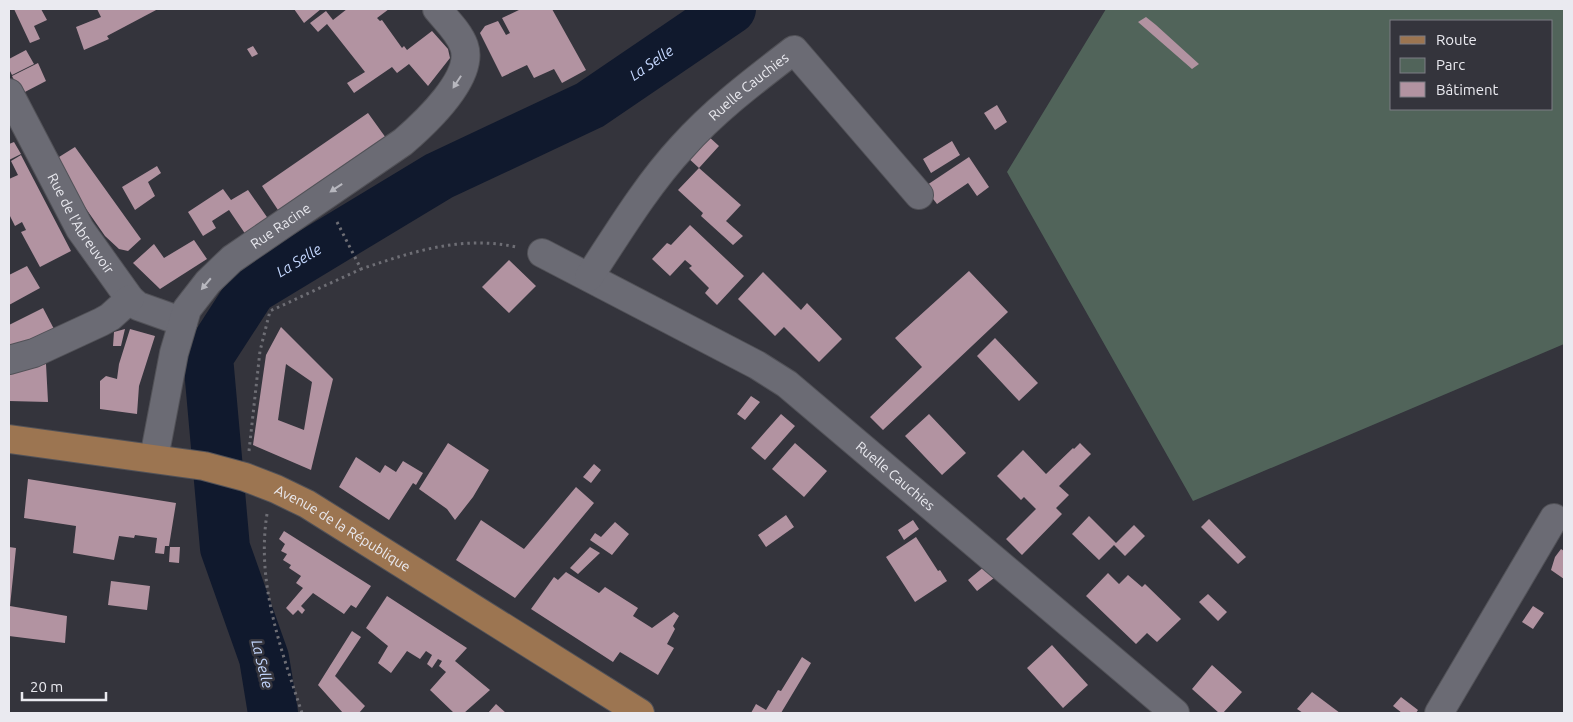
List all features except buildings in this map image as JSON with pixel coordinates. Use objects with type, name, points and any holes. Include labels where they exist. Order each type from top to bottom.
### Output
[{"type":"main road","name":"Avenue de la République","points":[[9,439],[184,462],[233,473],[267,486],[307,504],[640,713]]},
{"type":"street","name":"Rue Racine","points":[[154,458],[182,322],[187,309],[195,298],[219,270],[232,259],[390,152],[417,130],[455,86],[462,75],[466,66],[464,45],[437,9]]},
{"type":"street","name":"Ruelle Cauchies","points":[[589,277],[655,179],[682,146],[724,105],[794,50],[919,195]]},
{"type":"street","name":"Rue de l'Abreuvoir","points":[[9,93],[80,228],[130,299],[138,306],[182,322]]},
{"type":"street","name":"Ruelle Cauchies","points":[[542,253],[757,365],[787,384],[1175,713]]},
{"type":"street","points":[[9,360],[34,353],[101,322],[110,317],[130,299]]},
{"type":"street","points":[[1439,713],[1554,518]]},
{"type":"path","points":[[339,225],[361,269]]},
{"type":"path","points":[[248,456],[260,351],[270,311],[361,269],[411,252],[457,243],[483,242],[542,253]]},
{"type":"path","points":[[267,486],[265,528],[268,591],[276,634],[302,713]]},
{"type":"green space","points":[[1106,9],[1564,9],[1564,344],[1193,501],[1007,172]]},
{"type":"waterway","name":"La Selle","points":[[273,713],[264,658],[225,548],[208,357],[252,289],[439,176],[590,105],[731,9]]}]
